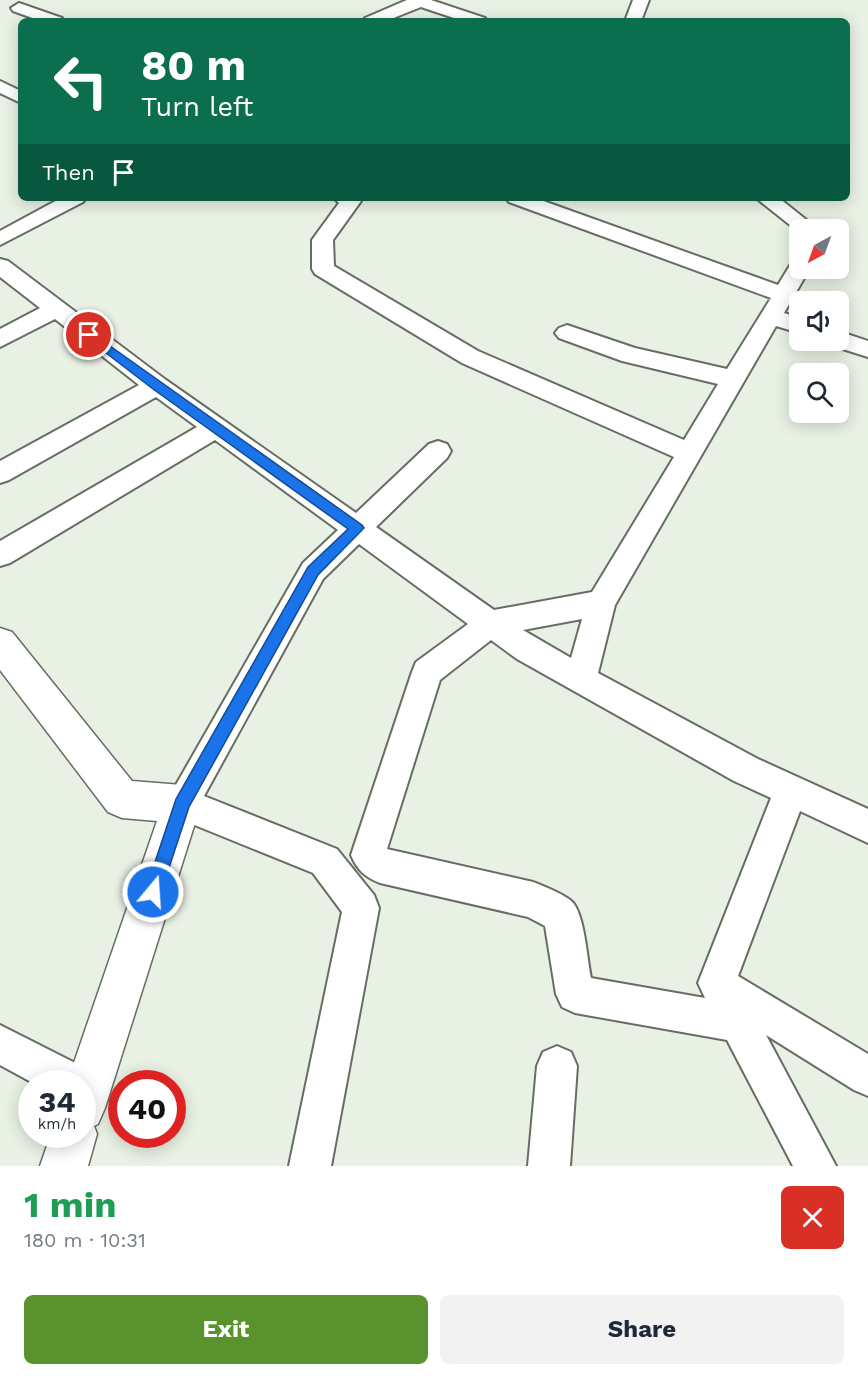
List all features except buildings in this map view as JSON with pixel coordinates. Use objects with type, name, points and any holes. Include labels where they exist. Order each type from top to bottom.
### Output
[{"type":"street","points":[[634,18],[641,0]]},
{"type":"street","points":[[378,18],[418,1],[466,18]]},
{"type":"street","points":[[19,8],[47,18]]},
{"type":"street","points":[[0,86],[18,96]]},
{"type":"street","points":[[0,239],[70,201]]},
{"type":"street","points":[[351,201],[322,240],[323,269],[470,357],[689,453]]},
{"type":"street","points":[[529,201],[776,305],[789,316]]},
{"type":"street","points":[[770,201],[794,219]]},
{"type":"street","points":[[0,266],[157,386],[528,650],[746,770],[868,826]]},
{"type":"street","points":[[581,679],[602,603],[792,279]]},
{"type":"street","points":[[0,339],[56,309]]},
{"type":"street","points":[[567,333],[630,355],[732,379]]},
{"type":"street","points":[[849,343],[868,349]]},
{"type":"street","points":[[0,473],[157,386]]},
{"type":"street","points":[[0,555],[216,428]]},
{"type":"street","points":[[91,1070],[182,804],[313,571],[438,451]]},
{"type":"street","points":[[602,603],[491,623],[427,672],[368,855],[380,866],[533,900],[561,915],[575,994],[738,1023]]},
{"type":"street","points":[[0,643],[122,799],[182,804],[325,861],[361,908],[310,1166]]},
{"type":"street","points":[[791,790],[717,984],[815,1166]]},
{"type":"street","points":[[717,984],[868,1076]]},
{"type":"street","points":[[0,1044],[36,1070]]},
{"type":"street","points":[[549,1166],[557,1066]]},
{"type":"street","points":[[64,1166],[68,1148]]},
{"type":"route","points":[[89,335],[357,528],[313,571],[182,804],[153,892]]}]
